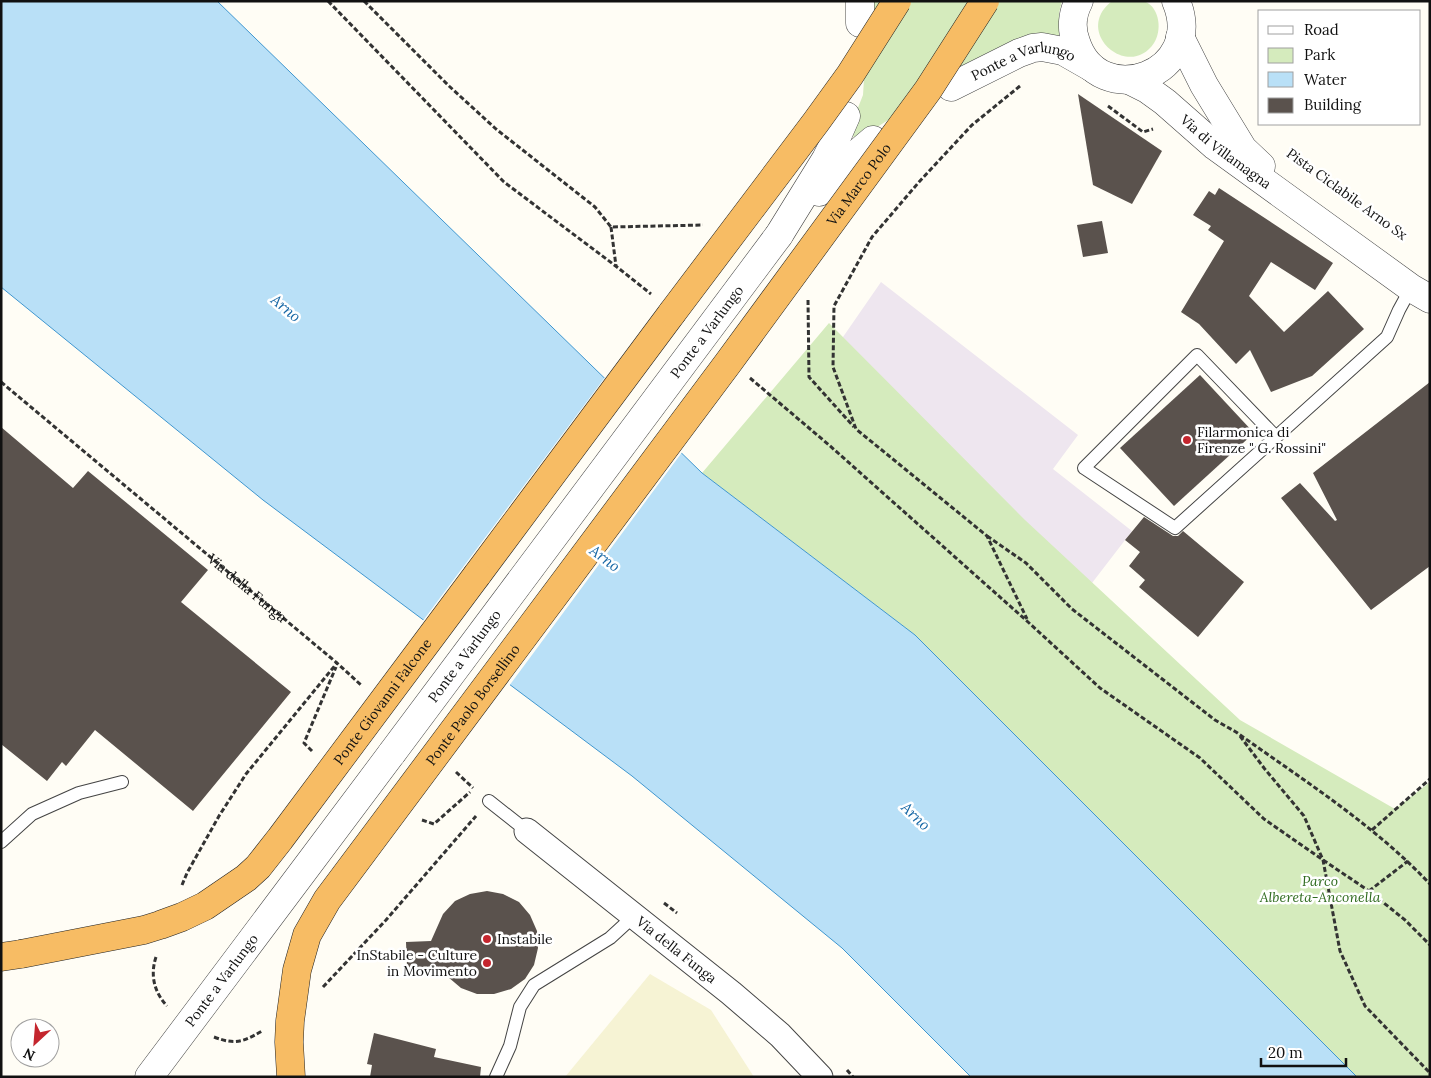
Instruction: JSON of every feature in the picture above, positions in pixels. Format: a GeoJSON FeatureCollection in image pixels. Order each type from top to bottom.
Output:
{"type":"FeatureCollection","features":[{"type":"Feature","properties":{"kind":"highway","name":"Ponte Giovanni Falcone"},"geometry":{"type":"LineString","coordinates":[[11,955],[136,932],[172,922],[217,899],[258,867],[822,114],[850,75],[897,1]]}},
{"type":"Feature","properties":{"kind":"highway","name":"Via Marco Polo"},"geometry":{"type":"LineString","coordinates":[[735,368],[928,90],[985,1]]}},
{"type":"Feature","properties":{"kind":"highway","name":"Ponte Paolo Borsellino"},"geometry":{"type":"LineString","coordinates":[[292,1077],[289,1042],[297,970],[307,936],[327,900],[735,368]]}},
{"type":"Feature","properties":{"kind":"street"},"geometry":{"type":"LineString","coordinates":[[1077,3],[1073,23],[1075,41],[1083,57],[1095,70]]}},
{"type":"Feature","properties":{"kind":"street","name":"Via di Villamagna"},"geometry":{"type":"LineString","coordinates":[[1095,70],[1111,78],[1129,80],[1147,76],[1162,67],[1174,54],[1180,14]]}},
{"type":"Feature","properties":{"kind":"street","name":"Via di Villamagna"},"geometry":{"type":"LineString","coordinates":[[1180,14],[1204,85],[1243,149],[1323,223]]}},
{"type":"Feature","properties":{"kind":"street","name":"Ponte a Varlungo"},"geometry":{"type":"LineString","coordinates":[[951,87],[1033,48],[1042,47],[1063,51],[1095,70]]}},
{"type":"Feature","properties":{"kind":"street","name":"Via di Villamagna"},"geometry":{"type":"LineString","coordinates":[[1129,80],[1147,89],[1165,102],[1215,146],[1420,294]]}},
{"type":"Feature","properties":{"kind":"street","name":"Ponte a Varlungo"},"geometry":{"type":"LineString","coordinates":[[149,1077],[779,235],[826,159],[846,116]]}},
{"type":"Feature","properties":{"kind":"street","name":"Ponte a Varlungo"},"geometry":{"type":"LineString","coordinates":[[779,235],[847,162],[873,140]]}},
{"type":"Feature","properties":{"kind":"street","name":"Via della Funga"},"geometry":{"type":"LineString","coordinates":[[527,831],[731,993],[780,1035],[820,1077]]}},
{"type":"Feature","properties":{"kind":"lane"},"geometry":{"type":"LineString","coordinates":[[1276,437],[1197,355],[1084,468],[1175,528],[1387,338],[1399,310],[1420,294]]}},
{"type":"Feature","properties":{"kind":"lane"},"geometry":{"type":"LineString","coordinates":[[1,842],[32,814],[79,793],[122,782]]}},
{"type":"Feature","properties":{"kind":"lane"},"geometry":{"type":"LineString","coordinates":[[489,801],[527,831]]}},
{"type":"Feature","properties":{"kind":"lane"},"geometry":{"type":"LineString","coordinates":[[496,1077],[510,1046],[520,1007],[534,985],[610,938],[634,916]]}},
{"type":"Feature","properties":{"kind":"path"},"geometry":{"type":"LineString","coordinates":[[328,1],[504,182],[616,266],[651,295]]}},
{"type":"Feature","properties":{"kind":"path"},"geometry":{"type":"LineString","coordinates":[[364,1],[449,86],[496,129],[595,207],[611,227],[616,266]]}},
{"type":"Feature","properties":{"kind":"path"},"geometry":{"type":"LineString","coordinates":[[856,429],[833,366],[834,306],[872,237],[919,182],[972,125],[1023,84]]}},
{"type":"Feature","properties":{"kind":"path"},"geometry":{"type":"LineString","coordinates":[[611,227],[706,225]]}},
{"type":"Feature","properties":{"kind":"path"},"geometry":{"type":"LineString","coordinates":[[806,295],[809,303],[809,377],[856,429],[987,536],[1026,563],[1072,609],[1118,646],[1215,720],[1236,732],[1372,830],[1408,861],[1430,884]]}},
{"type":"Feature","properties":{"kind":"path"},"geometry":{"type":"LineString","coordinates":[[735,368],[829,445],[1100,688],[1200,758],[1264,819],[1369,891],[1405,920],[1430,945]]}},
{"type":"Feature","properties":{"kind":"path","name":"Via della Funga"},"geometry":{"type":"LineString","coordinates":[[1,382],[366,690]]}},
{"type":"Feature","properties":{"kind":"path"},"geometry":{"type":"LineString","coordinates":[[987,536],[1028,622]]}},
{"type":"Feature","properties":{"kind":"path"},"geometry":{"type":"LineString","coordinates":[[304,743],[337,664]]}},
{"type":"Feature","properties":{"kind":"path"},"geometry":{"type":"LineString","coordinates":[[180,891],[187,873],[219,816],[246,774],[337,664]]}},
{"type":"Feature","properties":{"kind":"path"},"geometry":{"type":"LineString","coordinates":[[1236,732],[1304,816],[1322,860],[1340,951],[1365,1006],[1430,1073]]}},
{"type":"Feature","properties":{"kind":"path"},"geometry":{"type":"LineString","coordinates":[[434,824],[474,789],[453,769]]}},
{"type":"Feature","properties":{"kind":"path"},"geometry":{"type":"LineString","coordinates":[[1372,830],[1430,779]]}},
{"type":"Feature","properties":{"kind":"path"},"geometry":{"type":"LineString","coordinates":[[318,992],[386,920],[489,801]]}},
{"type":"Feature","properties":{"kind":"path"},"geometry":{"type":"LineString","coordinates":[[1369,891],[1408,861]]}},
{"type":"Feature","properties":{"kind":"path"},"geometry":{"type":"LineString","coordinates":[[156,954],[153,966],[153,980],[160,998],[172,1013]]}},
{"type":"Feature","properties":{"kind":"path"},"geometry":{"type":"LineString","coordinates":[[207,1035],[234,1043],[250,1038],[269,1027]]}},
{"type":"Feature","properties":{"kind":"shaded area"},"geometry":{"type":"Polygon","coordinates":[[[881,282],[1078,435],[1053,469],[1132,531],[1072,609],[834,350],[881,282]]]}},
{"type":"Feature","properties":{"kind":"shaded area"},"geometry":{"type":"Polygon","coordinates":[[[650,974],[711,1010],[754,1077],[565,1077],[650,974]]]}},
{"type":"Feature","properties":{"kind":"green space"},"geometry":{"type":"Polygon","coordinates":[[[869,1],[1062,1],[1059,13],[1059,37],[1042,33],[1012,42],[866,134],[855,138],[850,133],[863,95],[869,1]]]}},
{"type":"Feature","properties":{"kind":"green space"},"geometry":{"type":"Polygon","coordinates":[[[1112,1],[1143,1],[1151,5],[1157,15],[1159,27],[1157,38],[1143,53],[1131,57],[1119,55],[1109,48],[1101,38],[1098,26],[1101,13],[1112,1]]]}},
{"type":"Feature","properties":{"kind":"green space","name":"Parco Albereta-Anconella"},"geometry":{"type":"Polygon","coordinates":[[[829,323],[1025,520],[1240,720],[1395,809],[1430,782],[1430,1077],[1357,1077],[915,635],[702,473],[829,323]]]}},
{"type":"Feature","properties":{"kind":"water","name":"Arno"},"geometry":{"type":"Polygon","coordinates":[[[1,1],[217,1],[702,473],[915,635],[1357,1077],[971,1077],[842,948],[632,776],[263,500],[1,287],[1,1]]]}},
{"type":"Feature","properties":{"kind":"pier"},"geometry":{"type":"Polygon","coordinates":[[[606,376],[683,451],[509,686],[422,622],[606,376]]]}},
{"type":"Feature","properties":{"kind":"building"},"geometry":{"type":"Polygon","coordinates":[[[1078,94],[1162,151],[1132,204],[1093,185],[1078,94]]]}},
{"type":"Feature","properties":{"kind":"building"},"geometry":{"type":"Polygon","coordinates":[[[1219,188],[1333,263],[1315,290],[1271,262],[1249,296],[1284,332],[1328,291],[1364,329],[1312,376],[1271,392],[1250,350],[1236,364],[1199,324],[1181,312],[1224,241],[1208,230],[1211,226],[1193,215],[1209,191],[1215,195],[1219,188]]]}},
{"type":"Feature","properties":{"kind":"building"},"geometry":{"type":"Polygon","coordinates":[[[1102,221],[1108,253],[1083,257],[1077,225],[1102,221]]]}},
{"type":"Feature","properties":{"kind":"building","name":"Filarmonica di Firenze \" G. Rossini\""},"geometry":{"type":"Polygon","coordinates":[[[1200,375],[1254,433],[1174,506],[1120,448],[1200,375]]]}},
{"type":"Feature","properties":{"kind":"building"},"geometry":{"type":"Polygon","coordinates":[[[1430,382],[1430,566],[1371,610],[1281,498],[1300,483],[1335,521],[1337,520],[1313,473],[1430,382]]]}},
{"type":"Feature","properties":{"kind":"building"},"geometry":{"type":"Polygon","coordinates":[[[1,427],[73,488],[88,471],[208,570],[181,602],[291,692],[193,811],[95,730],[66,766],[62,762],[47,781],[1,744],[1,427]]]}},
{"type":"Feature","properties":{"kind":"building"},"geometry":{"type":"Polygon","coordinates":[[[1144,517],[1173,536],[1178,536],[1183,531],[1244,582],[1198,637],[1139,587],[1145,580],[1129,566],[1140,552],[1125,540],[1144,517]]]}},
{"type":"Feature","properties":{"kind":"building","name":"Instabile"},"geometry":{"type":"Polygon","coordinates":[[[487,891],[503,894],[519,902],[530,915],[537,931],[538,948],[534,965],[525,979],[511,989],[494,994],[477,994],[461,988],[448,977],[441,967],[407,968],[406,942],[431,941],[443,914],[455,901],[470,894],[487,891]]]}},
{"type":"Feature","properties":{"kind":"building"},"geometry":{"type":"Polygon","coordinates":[[[374,1033],[436,1049],[434,1057],[481,1067],[480,1077],[370,1077],[372,1065],[367,1064],[374,1033]]]}},
{"type":"Feature","properties":{"kind":"place","name":"Filarmonica di Firenze \" G. Rossini\""},"geometry":{"type":"Point","coordinates":[1187,440]}},
{"type":"Feature","properties":{"kind":"place","name":"Instabile"},"geometry":{"type":"Point","coordinates":[487,939]}},
{"type":"Feature","properties":{"kind":"place","name":"InStabile - Culture in Movimento"},"geometry":{"type":"Point","coordinates":[487,963]}}]}
